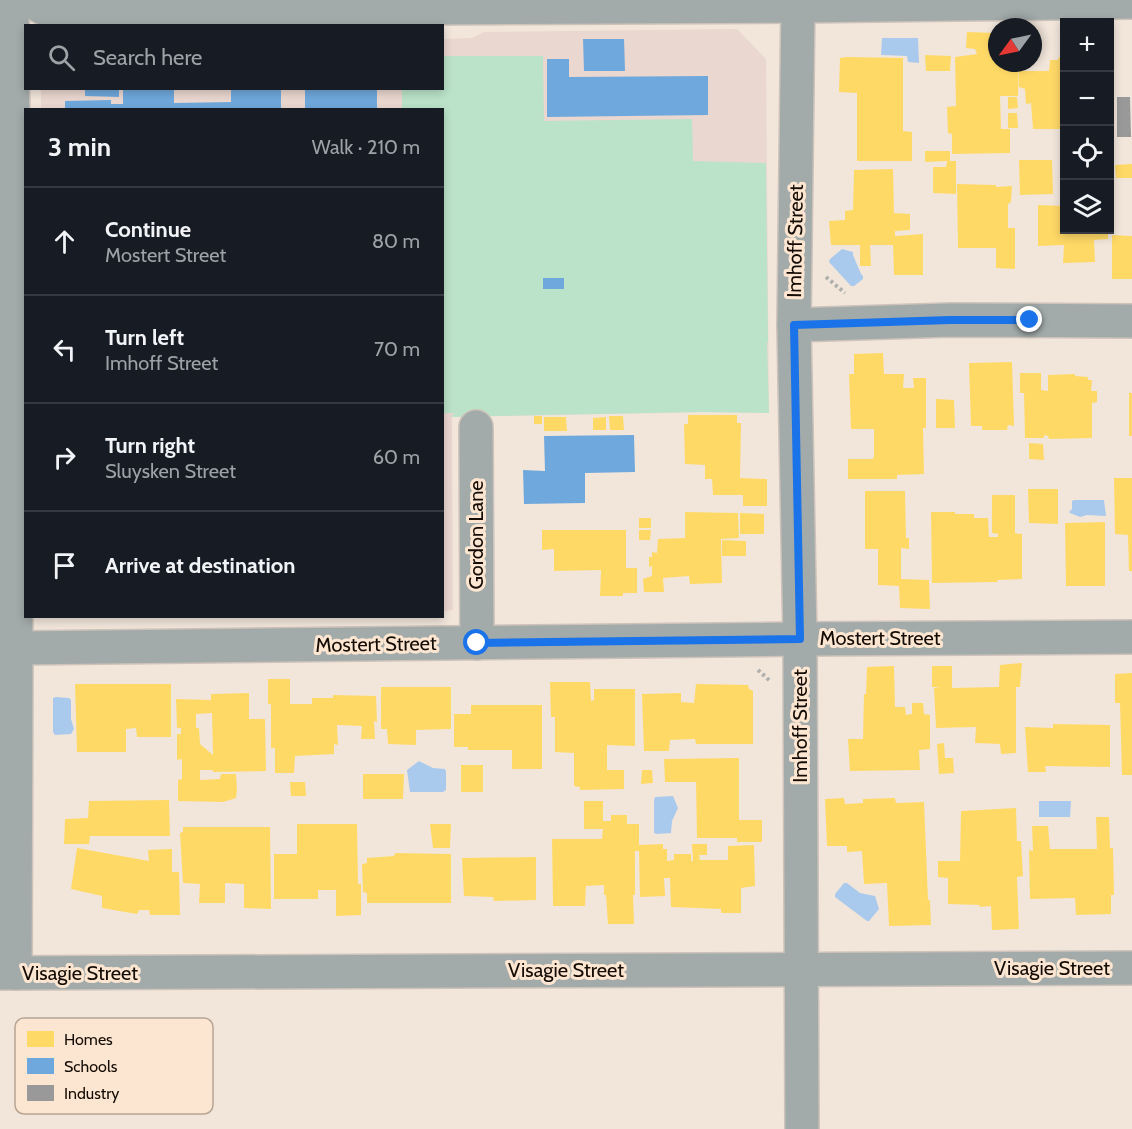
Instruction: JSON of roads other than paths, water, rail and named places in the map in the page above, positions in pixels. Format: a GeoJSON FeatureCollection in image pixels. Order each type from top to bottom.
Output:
{"type":"FeatureCollection","features":[{"type":"Feature","properties":{"kind":"street"},"geometry":{"type":"LineString","coordinates":[[8,973],[16,648],[12,0]]}},
{"type":"Feature","properties":{"kind":"street"},"geometry":{"type":"LineString","coordinates":[[25,24],[39,5],[1132,2]]}},
{"type":"Feature","properties":{"kind":"street","name":"Imhoff Street"},"geometry":{"type":"LineString","coordinates":[[798,3],[794,325],[800,639],[802,1129]]}},
{"type":"Feature","properties":{"kind":"street"},"geometry":{"type":"LineString","coordinates":[[12,36],[24,25]]}},
{"type":"Feature","properties":{"kind":"street"},"geometry":{"type":"LineString","coordinates":[[794,325],[950,320],[1132,321]]}},
{"type":"Feature","properties":{"kind":"street","name":"Gordon Lane"},"geometry":{"type":"LineString","coordinates":[[476,427],[477,643]]}},
{"type":"Feature","properties":{"kind":"street","name":"Mostert Street"},"geometry":{"type":"LineString","coordinates":[[16,648],[1132,637]]}},
{"type":"Feature","properties":{"kind":"street","name":"Visagie Street"},"geometry":{"type":"LineString","coordinates":[[8,973],[1132,968]]}},
{"type":"Feature","properties":{"kind":"water"},"geometry":{"type":"Polygon","coordinates":[[[882,38],[918,38],[919,63],[908,62],[907,56],[881,55],[882,38]]]}},
{"type":"Feature","properties":{"kind":"water"},"geometry":{"type":"Polygon","coordinates":[[[842,249],[853,252],[863,276],[863,279],[854,286],[851,286],[829,262],[842,249]]]}},
{"type":"Feature","properties":{"kind":"water"},"geometry":{"type":"Polygon","coordinates":[[[1074,500],[1104,500],[1106,516],[1080,517],[1070,513],[1074,500]]]}},
{"type":"Feature","properties":{"kind":"water"},"geometry":{"type":"Polygon","coordinates":[[[53,698],[71,700],[71,719],[74,729],[71,734],[55,735],[53,732],[53,698]]]}},
{"type":"Feature","properties":{"kind":"water"},"geometry":{"type":"Polygon","coordinates":[[[419,761],[433,768],[445,769],[446,790],[443,792],[410,792],[407,770],[419,761]]]}},
{"type":"Feature","properties":{"kind":"water"},"geometry":{"type":"Polygon","coordinates":[[[673,796],[678,808],[672,821],[671,833],[654,833],[655,797],[673,796]]]}},
{"type":"Feature","properties":{"kind":"water"},"geometry":{"type":"Polygon","coordinates":[[[1039,801],[1071,801],[1070,817],[1039,817],[1039,801]]]}},
{"type":"Feature","properties":{"kind":"water"},"geometry":{"type":"Polygon","coordinates":[[[844,883],[860,893],[875,896],[879,909],[869,921],[835,897],[844,883]]]}}]}
